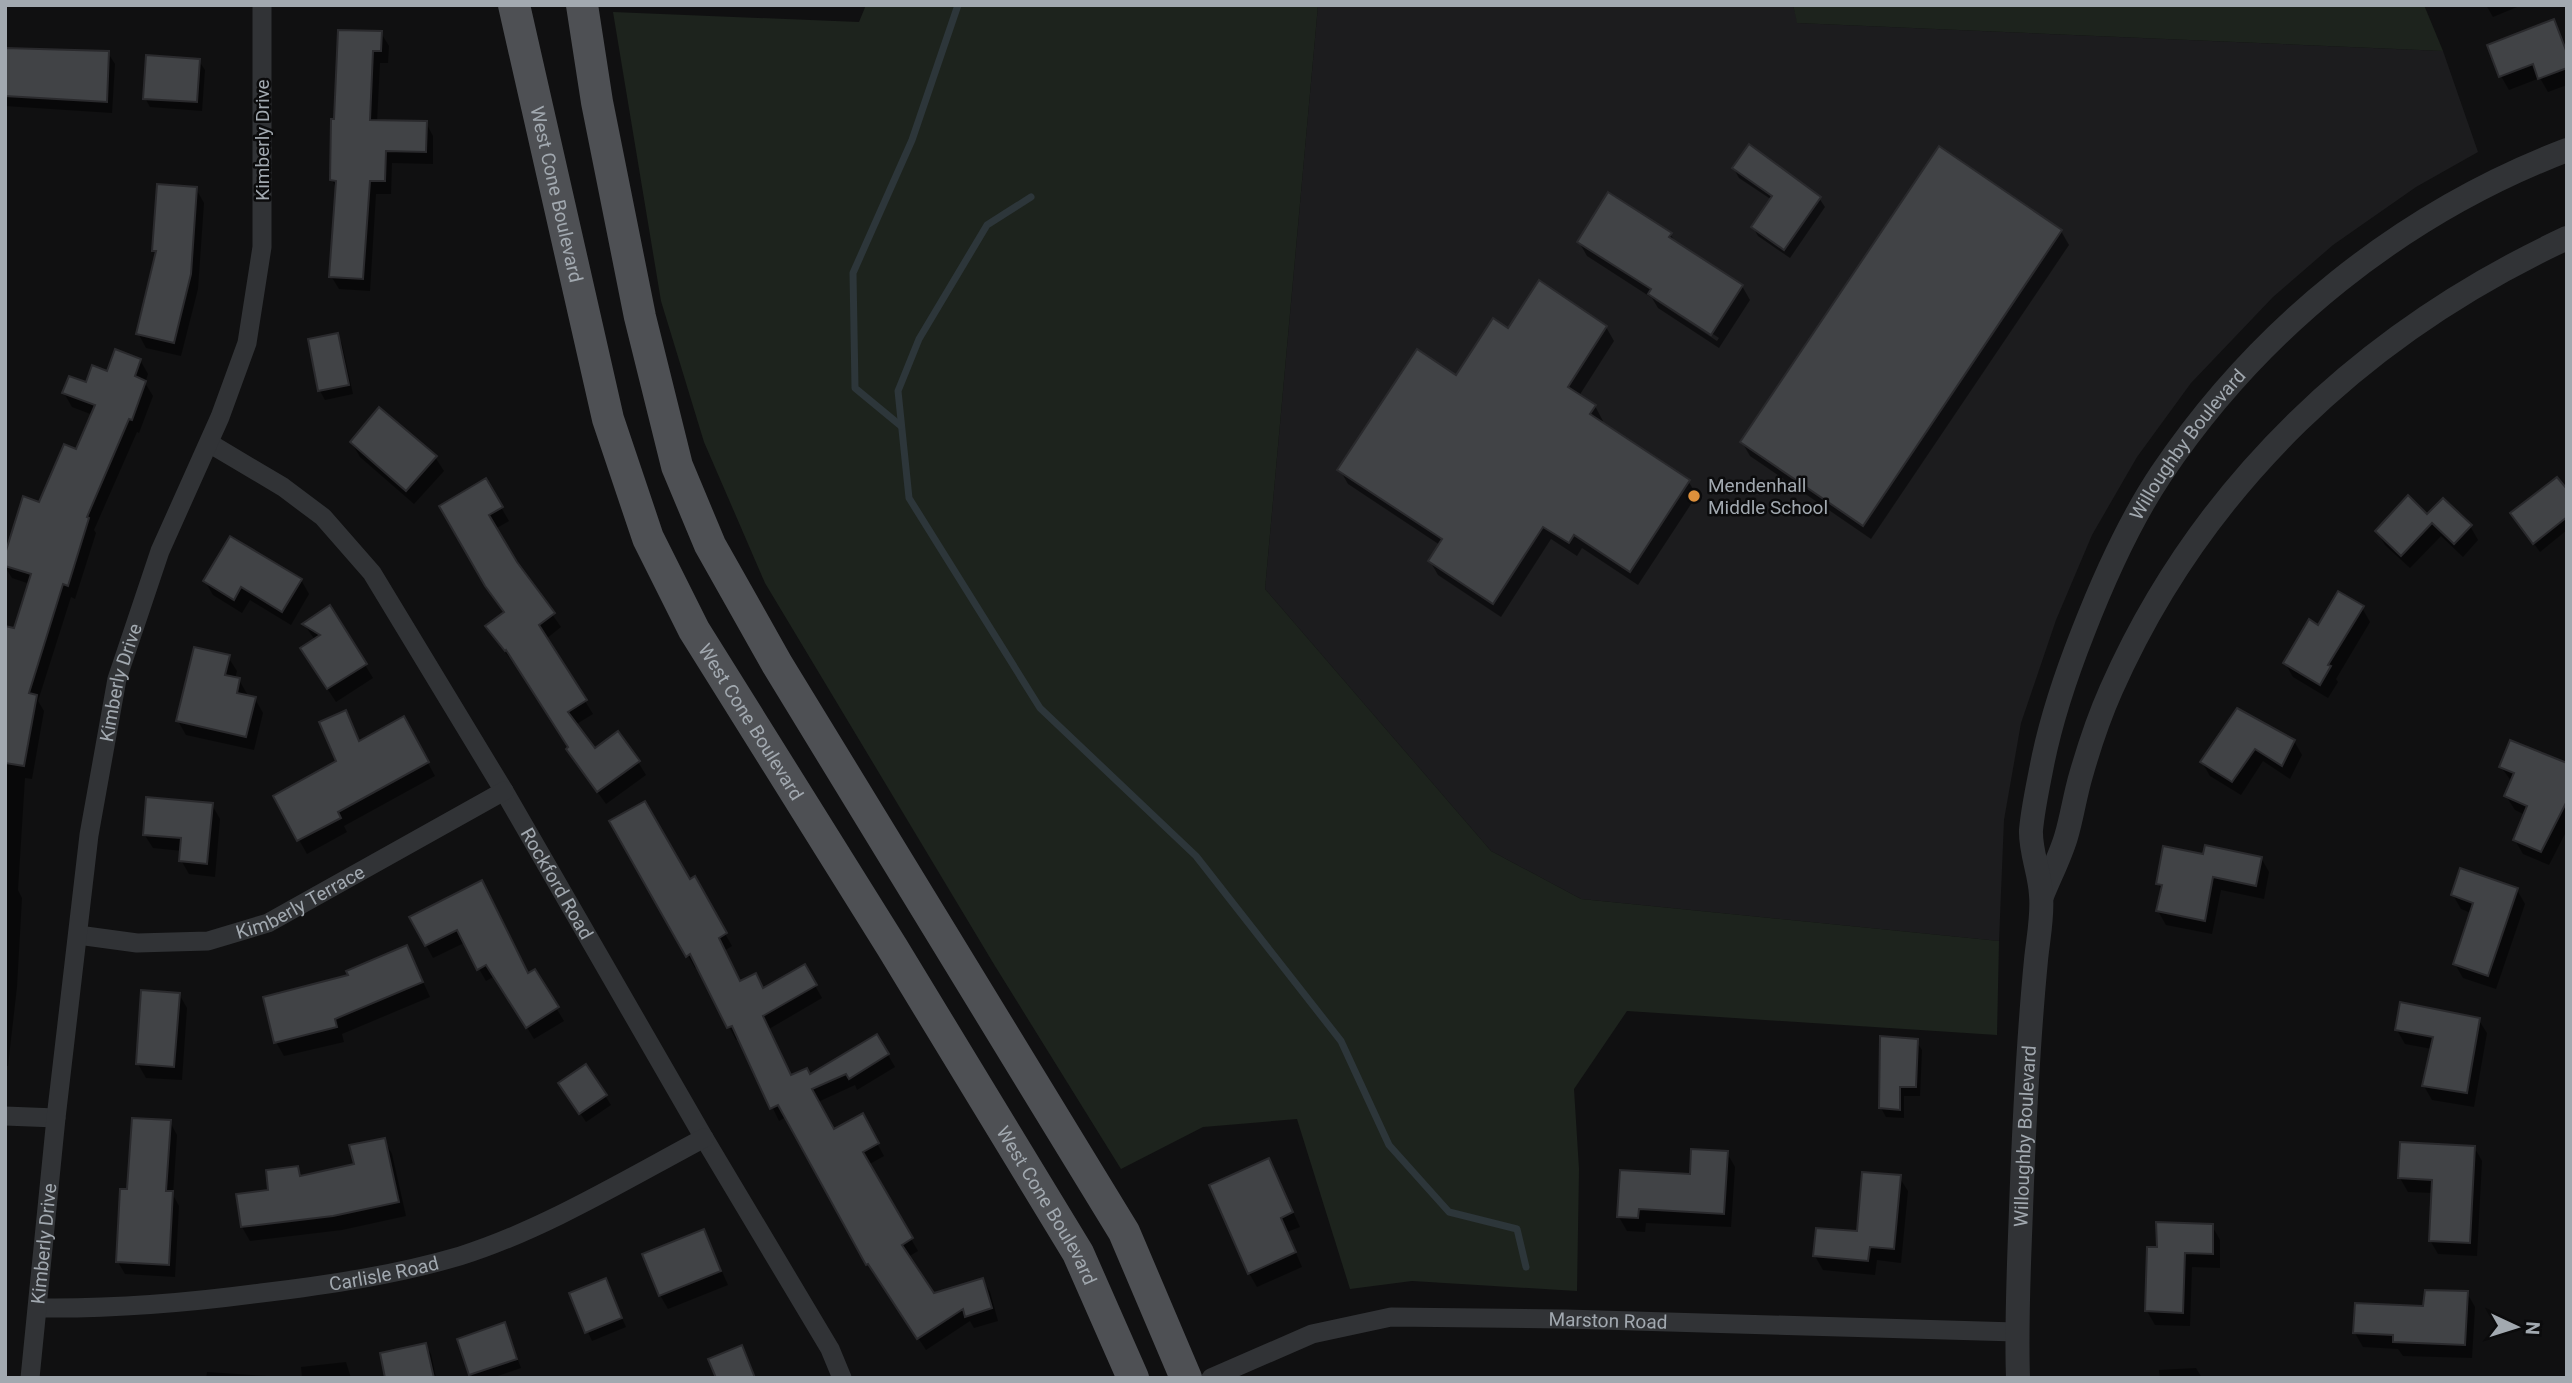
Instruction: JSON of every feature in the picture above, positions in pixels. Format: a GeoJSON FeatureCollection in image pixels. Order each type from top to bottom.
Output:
{"type":"FeatureCollection","features":[{"type":"Feature","properties":{"kind":"main road","name":"West Cone Boulevard"},"geometry":{"type":"LineString","coordinates":[[514,5],[608,419],[649,538],[694,630],[892,947],[1078,1253],[1133,1378]]}},
{"type":"Feature","properties":{"kind":"main road"},"geometry":{"type":"LineString","coordinates":[[582,5],[597,102],[640,317],[677,466],[710,545],[777,664],[1124,1232],[1186,1378]]}},
{"type":"Feature","properties":{"kind":"street","name":"Kimberly Drive"},"geometry":{"type":"LineString","coordinates":[[30,1378],[56,1118],[89,835],[117,679],[160,551],[209,443],[247,343],[262,247],[262,5]]}},
{"type":"Feature","properties":{"kind":"street","name":"Willoughby Boulevard"},"geometry":{"type":"LineString","coordinates":[[2018,1378],[2016,1332],[2024,1124],[2042,896],[2031,833],[2042,763],[2056,709],[2096,597],[2160,476],[2212,405],[2281,330],[2345,275],[2401,233],[2462,197],[2521,167],[2567,150]]}},
{"type":"Feature","properties":{"kind":"street","name":"Willoughby Boulevard"},"geometry":{"type":"LineString","coordinates":[[2042,896],[2066,839],[2081,776],[2111,691],[2172,578],[2202,531],[2231,494],[2283,434],[2320,398],[2415,323],[2515,262],[2567,238]]}},
{"type":"Feature","properties":{"kind":"street","name":"Rockford Road"},"geometry":{"type":"LineString","coordinates":[[209,443],[283,486],[323,517],[372,573],[504,791],[704,1138],[830,1349],[842,1378]]}},
{"type":"Feature","properties":{"kind":"street","name":"Kimberly Terrace"},"geometry":{"type":"LineString","coordinates":[[78,935],[137,943],[208,941],[268,923],[504,791]]}},
{"type":"Feature","properties":{"kind":"street"},"geometry":{"type":"LineString","coordinates":[[5,1116],[56,1118]]}},
{"type":"Feature","properties":{"kind":"street","name":"Carlisle Road"},"geometry":{"type":"LineString","coordinates":[[38,1308],[182,1303],[353,1282],[461,1255],[541,1223],[704,1138]]}},
{"type":"Feature","properties":{"kind":"street","name":"Marston Road"},"geometry":{"type":"LineString","coordinates":[[1211,1378],[1312,1334],[1391,1317],[1566,1319],[2016,1332]]}},
{"type":"Feature","properties":{"kind":"shaded area"},"geometry":{"type":"Polygon","coordinates":[[[866,5],[1318,5],[1265,589],[1491,851],[1581,899],[1999,941],[1997,1035],[1627,1011],[1574,1089],[1579,1169],[1577,1291],[1412,1281],[1350,1289],[1297,1119],[1203,1127],[1121,1169],[995,966],[765,583],[704,442],[661,301],[613,12],[859,22],[866,5]]]}},
{"type":"Feature","properties":{"kind":"shaded area","name":"Mendenhall Middle School"},"geometry":{"type":"Polygon","coordinates":[[[1318,5],[1793,5],[1798,23],[2443,51],[2478,152],[2416,187],[2333,245],[2273,297],[2191,383],[2137,457],[2092,535],[2056,620],[2021,723],[2004,820],[1999,941],[1581,899],[1491,851],[1265,589],[1318,5]]]}},
{"type":"Feature","properties":{"kind":"shaded area"},"geometry":{"type":"Polygon","coordinates":[[[1793,5],[2424,5],[2443,51],[1797,23],[1793,5]]]}},
{"type":"Feature","properties":{"kind":"building"},"geometry":{"type":"Polygon","coordinates":[[[2554,19],[2567,53],[2567,68],[2538,79],[2533,64],[2499,77],[2487,45],[2554,19]]]}},
{"type":"Feature","properties":{"kind":"building"},"geometry":{"type":"Polygon","coordinates":[[[338,30],[382,31],[381,51],[373,51],[370,120],[427,121],[426,152],[386,151],[385,181],[370,181],[363,279],[329,277],[336,181],[330,180],[331,119],[334,119],[338,30]]]}},
{"type":"Feature","properties":{"kind":"building"},"geometry":{"type":"Polygon","coordinates":[[[5,48],[109,51],[107,102],[5,96],[5,48]]]}},
{"type":"Feature","properties":{"kind":"building"},"geometry":{"type":"Polygon","coordinates":[[[146,55],[200,59],[197,102],[143,99],[146,55]]]}},
{"type":"Feature","properties":{"kind":"building"},"geometry":{"type":"Polygon","coordinates":[[[1749,144],[1821,197],[1784,250],[1751,227],[1772,196],[1732,168],[1749,144]]]}},
{"type":"Feature","properties":{"kind":"building"},"geometry":{"type":"Polygon","coordinates":[[[1939,146],[2062,230],[1863,526],[1740,442],[1939,146]]]}},
{"type":"Feature","properties":{"kind":"building"},"geometry":{"type":"Polygon","coordinates":[[[157,184],[197,187],[191,274],[174,343],[136,334],[156,251],[152,251],[157,184]]]}},
{"type":"Feature","properties":{"kind":"building"},"geometry":{"type":"Polygon","coordinates":[[[1608,192],[1672,233],[1669,237],[1743,285],[1711,335],[1648,294],[1651,289],[1577,242],[1608,192]]]}},
{"type":"Feature","properties":{"kind":"building"},"geometry":{"type":"Polygon","coordinates":[[[1539,280],[1607,326],[1568,387],[1596,405],[1590,414],[1690,480],[1630,572],[1574,535],[1569,543],[1543,527],[1493,604],[1428,561],[1442,539],[1337,470],[1417,349],[1456,375],[1493,318],[1508,328],[1539,280]]]}},
{"type":"Feature","properties":{"kind":"building"},"geometry":{"type":"Polygon","coordinates":[[[338,333],[349,385],[318,391],[308,339],[338,333]]]}},
{"type":"Feature","properties":{"kind":"building"},"geometry":{"type":"Polygon","coordinates":[[[115,349],[141,359],[135,376],[146,381],[132,420],[129,419],[87,517],[89,518],[68,586],[63,584],[29,693],[37,695],[24,766],[5,763],[5,626],[14,628],[31,574],[5,566],[5,554],[23,496],[39,502],[64,444],[76,449],[95,405],[62,393],[69,376],[86,382],[92,365],[107,371],[115,349]]]}},
{"type":"Feature","properties":{"kind":"building"},"geometry":{"type":"Polygon","coordinates":[[[379,407],[437,456],[406,491],[350,442],[379,407]]]}},
{"type":"Feature","properties":{"kind":"building"},"geometry":{"type":"Polygon","coordinates":[[[2557,477],[2567,489],[2567,517],[2533,544],[2510,513],[2557,477]]]}},
{"type":"Feature","properties":{"kind":"building"},"geometry":{"type":"Polygon","coordinates":[[[486,478],[503,507],[489,515],[517,562],[555,613],[539,625],[587,700],[568,712],[595,748],[618,731],[640,761],[597,792],[566,749],[568,747],[506,650],[485,626],[504,612],[485,586],[439,506],[486,478]]]}},
{"type":"Feature","properties":{"kind":"building"},"geometry":{"type":"Polygon","coordinates":[[[2408,495],[2427,514],[2443,498],[2472,525],[2454,544],[2432,523],[2401,556],[2375,531],[2408,495]]]}},
{"type":"Feature","properties":{"kind":"building"},"geometry":{"type":"Polygon","coordinates":[[[230,536],[302,579],[282,612],[241,587],[234,600],[203,581],[230,536]]]}},
{"type":"Feature","properties":{"kind":"building"},"geometry":{"type":"Polygon","coordinates":[[[2338,591],[2364,606],[2328,665],[2331,666],[2320,685],[2283,663],[2309,619],[2318,625],[2338,591]]]}},
{"type":"Feature","properties":{"kind":"building"},"geometry":{"type":"Polygon","coordinates":[[[330,605],[367,664],[327,689],[300,648],[320,635],[302,624],[330,605]]]}},
{"type":"Feature","properties":{"kind":"building"},"geometry":{"type":"Polygon","coordinates":[[[194,647],[230,655],[225,675],[240,678],[237,693],[256,697],[246,737],[176,721],[194,647]]]}},
{"type":"Feature","properties":{"kind":"building"},"geometry":{"type":"Polygon","coordinates":[[[2237,708],[2295,740],[2282,766],[2255,749],[2232,782],[2200,762],[2237,708]]]}},
{"type":"Feature","properties":{"kind":"building"},"geometry":{"type":"Polygon","coordinates":[[[346,710],[359,741],[404,716],[429,762],[338,812],[341,818],[297,841],[273,796],[336,761],[319,722],[346,710]]]}},
{"type":"Feature","properties":{"kind":"building"},"geometry":{"type":"Polygon","coordinates":[[[2510,740],[2567,763],[2567,801],[2541,852],[2513,840],[2527,806],[2504,796],[2514,773],[2499,767],[2510,740]]]}},
{"type":"Feature","properties":{"kind":"building"},"geometry":{"type":"Polygon","coordinates":[[[146,797],[213,803],[207,864],[179,861],[181,838],[143,835],[146,797]]]}},
{"type":"Feature","properties":{"kind":"building"},"geometry":{"type":"Polygon","coordinates":[[[645,801],[690,879],[695,876],[727,933],[719,938],[740,981],[756,973],[763,988],[805,964],[817,985],[763,1016],[791,1075],[807,1068],[810,1074],[877,1034],[889,1054],[849,1079],[846,1074],[812,1089],[834,1129],[863,1113],[879,1143],[863,1152],[913,1238],[902,1245],[934,1293],[983,1278],[992,1308],[965,1317],[963,1309],[917,1339],[868,1264],[866,1265],[778,1105],[770,1109],[732,1026],[727,1028],[690,954],[686,957],[609,821],[645,801]]]}},
{"type":"Feature","properties":{"kind":"building"},"geometry":{"type":"Polygon","coordinates":[[[2205,845],[2262,857],[2256,886],[2213,877],[2205,921],[2156,911],[2162,885],[2156,884],[2163,846],[2203,854],[2205,845]]]}},
{"type":"Feature","properties":{"kind":"building"},"geometry":{"type":"Polygon","coordinates":[[[2460,868],[2518,888],[2488,976],[2453,964],[2473,903],[2451,895],[2460,868]]]}},
{"type":"Feature","properties":{"kind":"building"},"geometry":{"type":"Polygon","coordinates":[[[482,880],[528,973],[535,969],[559,1007],[526,1028],[486,965],[477,970],[457,930],[425,946],[409,917],[482,880]]]}},
{"type":"Feature","properties":{"kind":"building"},"geometry":{"type":"Polygon","coordinates":[[[407,945],[423,982],[335,1019],[337,1027],[274,1043],[263,997],[348,975],[346,971],[407,945]]]}},
{"type":"Feature","properties":{"kind":"building"},"geometry":{"type":"Polygon","coordinates":[[[141,990],[180,993],[174,1067],[136,1064],[141,990]]]}},
{"type":"Feature","properties":{"kind":"building"},"geometry":{"type":"Polygon","coordinates":[[[2400,1002],[2480,1018],[2467,1093],[2422,1086],[2433,1037],[2395,1030],[2400,1002]]]}},
{"type":"Feature","properties":{"kind":"building"},"geometry":{"type":"Polygon","coordinates":[[[1880,1036],[1918,1039],[1916,1087],[1900,1087],[1900,1110],[1879,1108],[1880,1036]]]}},
{"type":"Feature","properties":{"kind":"building"},"geometry":{"type":"Polygon","coordinates":[[[586,1064],[607,1095],[579,1114],[558,1083],[586,1064]]]}},
{"type":"Feature","properties":{"kind":"building"},"geometry":{"type":"Polygon","coordinates":[[[132,1118],[171,1120],[166,1191],[173,1191],[169,1265],[116,1262],[120,1189],[127,1189],[132,1118]]]}},
{"type":"Feature","properties":{"kind":"building"},"geometry":{"type":"Polygon","coordinates":[[[385,1138],[399,1202],[333,1216],[241,1227],[236,1194],[268,1190],[266,1170],[298,1166],[300,1176],[354,1164],[349,1145],[385,1138]]]}},
{"type":"Feature","properties":{"kind":"building"},"geometry":{"type":"Polygon","coordinates":[[[2400,1142],[2475,1146],[2470,1243],[2429,1241],[2432,1180],[2398,1178],[2400,1142]]]}},
{"type":"Feature","properties":{"kind":"building"},"geometry":{"type":"Polygon","coordinates":[[[1691,1149],[1728,1151],[1724,1214],[1639,1209],[1638,1218],[1617,1217],[1620,1170],[1690,1174],[1691,1149]]]}},
{"type":"Feature","properties":{"kind":"building"},"geometry":{"type":"Polygon","coordinates":[[[1269,1158],[1293,1212],[1281,1218],[1296,1252],[1248,1274],[1209,1185],[1269,1158]]]}},
{"type":"Feature","properties":{"kind":"building"},"geometry":{"type":"Polygon","coordinates":[[[1862,1172],[1901,1175],[1894,1249],[1870,1247],[1868,1261],[1813,1256],[1816,1228],[1857,1231],[1862,1172]]]}},
{"type":"Feature","properties":{"kind":"building"},"geometry":{"type":"Polygon","coordinates":[[[2156,1222],[2213,1224],[2213,1254],[2185,1253],[2183,1313],[2145,1311],[2147,1247],[2157,1247],[2156,1222]]]}},
{"type":"Feature","properties":{"kind":"building"},"geometry":{"type":"Polygon","coordinates":[[[704,1229],[721,1271],[659,1296],[642,1254],[704,1229]]]}},
{"type":"Feature","properties":{"kind":"building"},"geometry":{"type":"Polygon","coordinates":[[[606,1278],[622,1318],[585,1333],[569,1293],[606,1278]]]}},
{"type":"Feature","properties":{"kind":"building"},"geometry":{"type":"Polygon","coordinates":[[[2425,1290],[2468,1291],[2465,1345],[2393,1342],[2393,1335],[2353,1333],[2355,1303],[2423,1306],[2425,1290]]]}},
{"type":"Feature","properties":{"kind":"building"},"geometry":{"type":"Polygon","coordinates":[[[505,1322],[517,1359],[469,1375],[457,1339],[505,1322]]]}},
{"type":"Feature","properties":{"kind":"building"},"geometry":{"type":"Polygon","coordinates":[[[426,1343],[434,1378],[385,1378],[380,1353],[426,1343]]]}},
{"type":"Feature","properties":{"kind":"building"},"geometry":{"type":"Polygon","coordinates":[[[742,1345],[755,1378],[716,1378],[708,1359],[742,1345]]]}},
{"type":"Feature","properties":{"kind":"waterway"},"geometry":{"type":"LineString","coordinates":[[901,426],[855,388],[853,273],[912,140],[958,5]]}},
{"type":"Feature","properties":{"kind":"waterway"},"geometry":{"type":"LineString","coordinates":[[1031,197],[987,225],[919,339],[898,391],[909,498],[1040,708],[1196,856],[1341,1041],[1389,1145],[1449,1212],[1517,1229],[1526,1267]]}},
{"type":"Feature","properties":{"kind":"place","name":"Mendenhall Middle School"},"geometry":{"type":"Point","coordinates":[1694,496]}}]}
